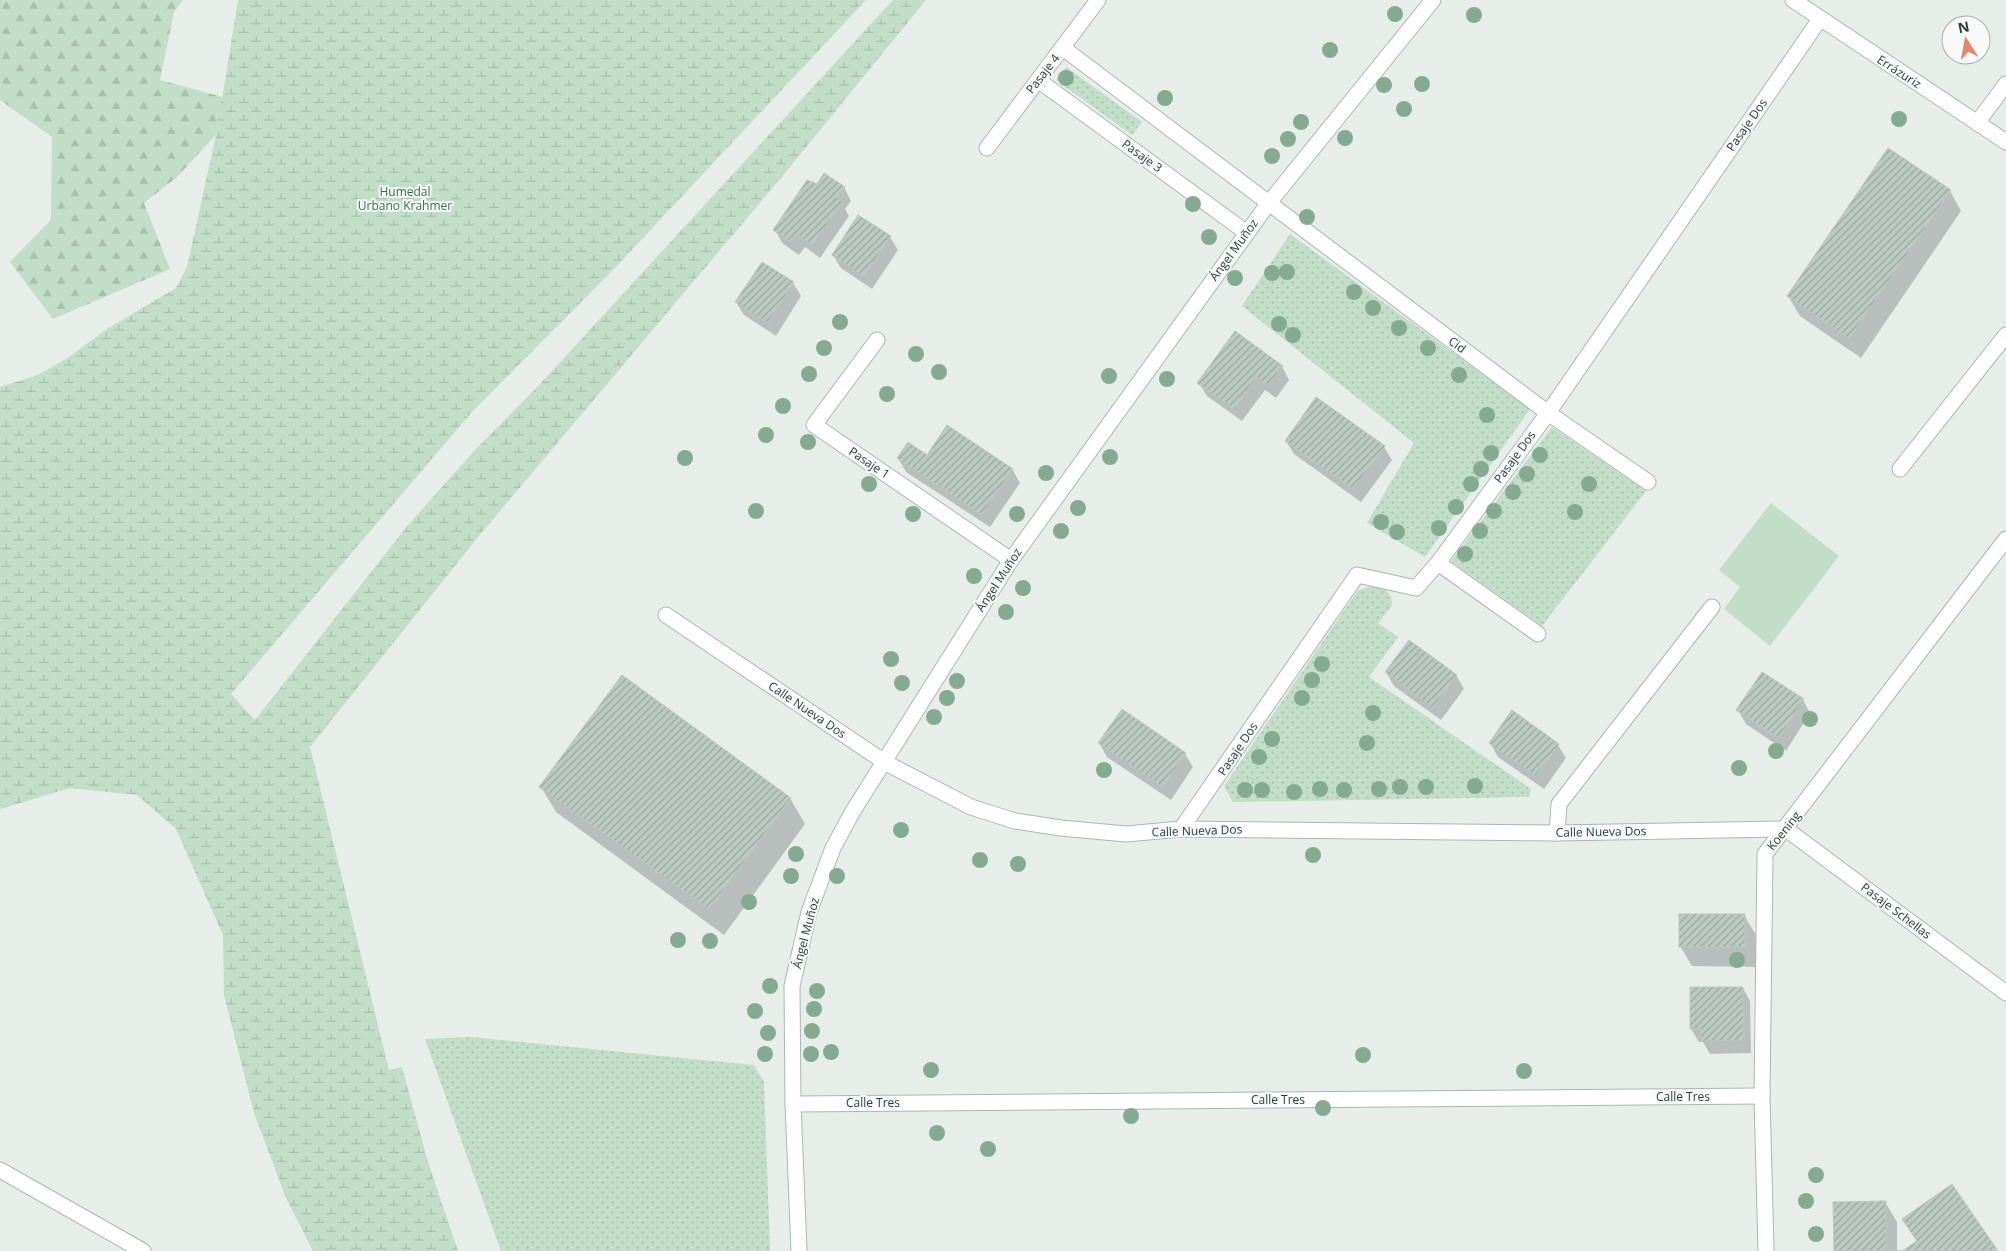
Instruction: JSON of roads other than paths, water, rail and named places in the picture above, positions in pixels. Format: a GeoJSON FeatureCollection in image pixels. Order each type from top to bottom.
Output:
{"type":"FeatureCollection","features":[{"type":"Feature","properties":{"kind":"street","name":"Pasaje 4"},"geometry":{"type":"LineString","coordinates":[[987,148],[1098,0]]}},
{"type":"Feature","properties":{"kind":"street","name":"Ángel Muñoz"},"geometry":{"type":"LineString","coordinates":[[799,1251],[793,1104],[792,986],[809,912],[833,848],[854,811],[886,763],[1011,560],[1268,204],[1434,0]]}},
{"type":"Feature","properties":{"kind":"street","name":"Errázuriz"},"geometry":{"type":"LineString","coordinates":[[1793,0],[2006,142]]}},
{"type":"Feature","properties":{"kind":"street","name":"Pasaje Dos"},"geometry":{"type":"LineString","coordinates":[[1181,829],[1357,575],[1416,588],[1438,563],[1548,413],[1820,19]]}},
{"type":"Feature","properties":{"kind":"street"},"geometry":{"type":"LineString","coordinates":[[1063,48],[1268,204]]}},
{"type":"Feature","properties":{"kind":"street","name":"Pasaje 3"},"geometry":{"type":"LineString","coordinates":[[1038,80],[1247,232]]}},
{"type":"Feature","properties":{"kind":"street"},"geometry":{"type":"LineString","coordinates":[[1977,123],[2006,84]]}},
{"type":"Feature","properties":{"kind":"street","name":"Cid"},"geometry":{"type":"LineString","coordinates":[[1268,204],[1548,413],[1648,482]]}},
{"type":"Feature","properties":{"kind":"street"},"geometry":{"type":"LineString","coordinates":[[1900,468],[2006,335]]}},
{"type":"Feature","properties":{"kind":"street","name":"Pasaje 1"},"geometry":{"type":"LineString","coordinates":[[877,340],[814,426],[1011,560]]}},
{"type":"Feature","properties":{"kind":"street","name":"Koening"},"geometry":{"type":"LineString","coordinates":[[1766,1251],[1762,1096],[1765,854],[2006,539]]}},
{"type":"Feature","properties":{"kind":"street"},"geometry":{"type":"LineString","coordinates":[[1438,563],[1538,634]]}},
{"type":"Feature","properties":{"kind":"street"},"geometry":{"type":"LineString","coordinates":[[1557,833],[1559,804],[1712,607]]}},
{"type":"Feature","properties":{"kind":"street","name":"Calle Nueva Dos"},"geometry":{"type":"LineString","coordinates":[[666,615],[886,763],[971,807],[1015,820],[1061,828],[1126,834],[1181,829],[1557,833],[1786,829]]}},
{"type":"Feature","properties":{"kind":"street","name":"Pasaje Schellas"},"geometry":{"type":"LineString","coordinates":[[1786,829],[2006,993]]}},
{"type":"Feature","properties":{"kind":"street","name":"Calle Tres"},"geometry":{"type":"LineString","coordinates":[[793,1104],[1762,1096]]}},
{"type":"Feature","properties":{"kind":"street"},"geometry":{"type":"LineString","coordinates":[[0,1170],[143,1251]]}},
{"type":"Feature","properties":{"kind":"park label","name":"Humedal Urbano Krahmer"},"geometry":{"type":"Point","coordinates":[405,199]}}]}
